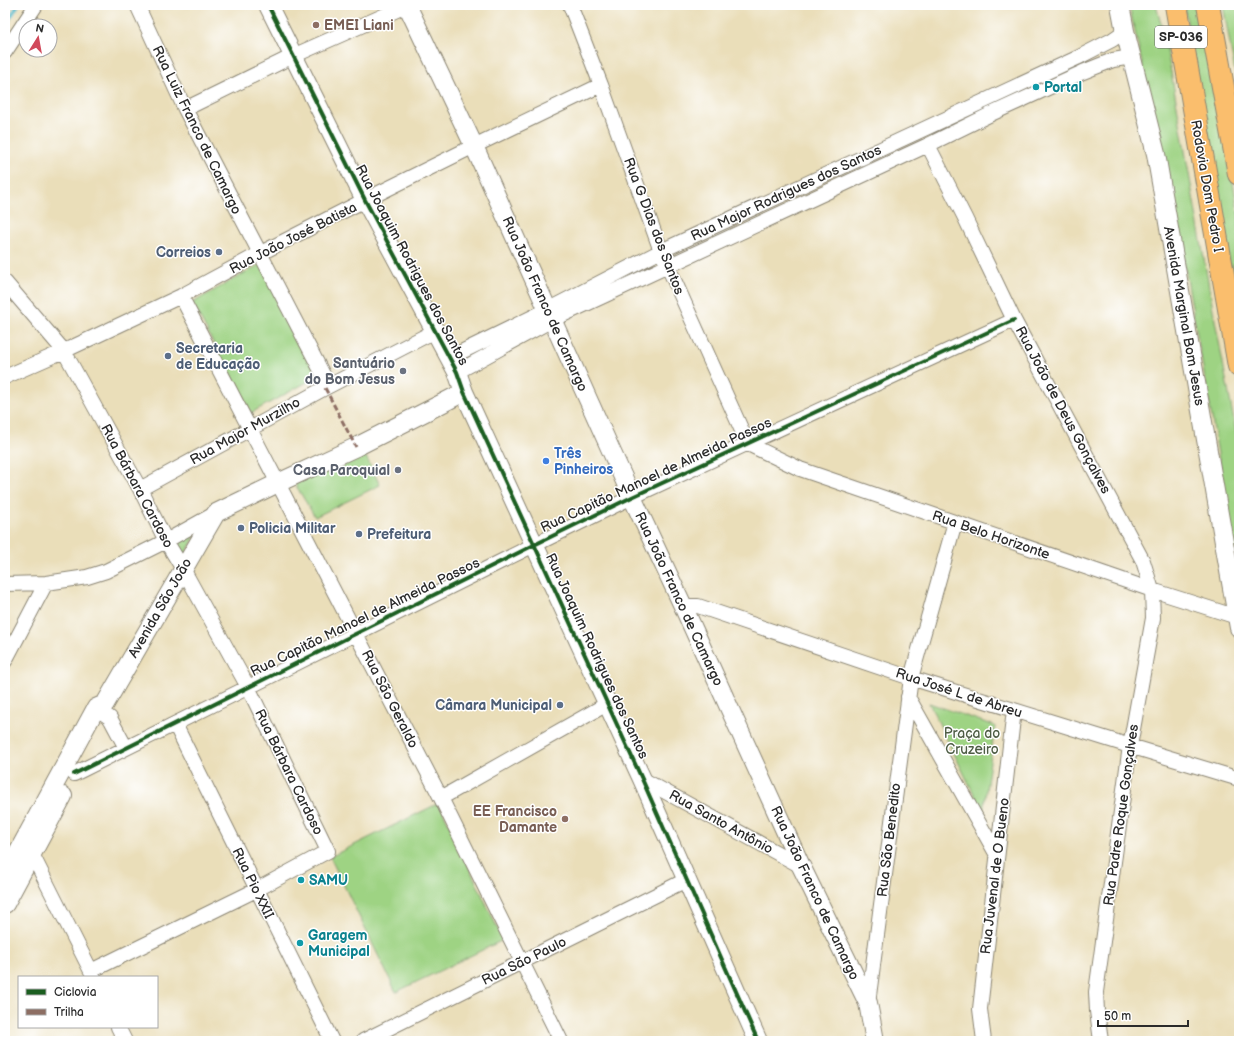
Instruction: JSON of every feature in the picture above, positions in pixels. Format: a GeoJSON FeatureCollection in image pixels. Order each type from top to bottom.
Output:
{"type":"FeatureCollection","features":[{"type":"Feature","properties":{"kind":"highway"},"geometry":{"type":"LineString","coordinates":[[1161,5],[1187,68]]}},
{"type":"Feature","properties":{"kind":"highway","name":"Rodovia Dom Pedro I"},"geometry":{"type":"LineString","coordinates":[[1176,5],[1239,366]]}},
{"type":"Feature","properties":{"kind":"highway","name":"SP-036"},"geometry":{"type":"LineString","coordinates":[[1208,5],[1239,174]]}},
{"type":"Feature","properties":{"kind":"street"},"geometry":{"type":"LineString","coordinates":[[5,52],[36,5]]}},
{"type":"Feature","properties":{"kind":"street","name":"Rua Luiz Franco de Camargo"},"geometry":{"type":"LineString","coordinates":[[137,5],[185,109],[259,254],[329,386]]}},
{"type":"Feature","properties":{"kind":"street","name":"Rua Joaquim Rodrigues dos Santos"},"geometry":{"type":"LineString","coordinates":[[268,5],[365,200],[453,365],[464,392],[642,779],[758,1041]]}},
{"type":"Feature","properties":{"kind":"street"},"geometry":{"type":"LineString","coordinates":[[185,109],[293,56],[407,5]]}},
{"type":"Feature","properties":{"kind":"street","name":"Rua João Franco de Camargo"},"geometry":{"type":"LineString","coordinates":[[407,5],[474,146],[632,497],[801,866],[868,1003],[875,1041]]}},
{"type":"Feature","properties":{"kind":"street","name":"Rua G Dias dos Santos"},"geometry":{"type":"LineString","coordinates":[[570,5],[601,85],[661,251],[748,444]]}},
{"type":"Feature","properties":{"kind":"street","name":"Avenida Marginal Bom Jesus"},"geometry":{"type":"LineString","coordinates":[[1120,5],[1125,31],[1156,154],[1238,623]]}},
{"type":"Feature","properties":{"kind":"street","name":"Rua Major Rodrigues dos Santos"},"geometry":{"type":"LineString","coordinates":[[453,365],[550,315],[661,251],[1077,58],[1112,40],[1125,31]]}},
{"type":"Feature","properties":{"kind":"street","name":"Rua Major Rodrigues dos Santos"},"geometry":{"type":"LineString","coordinates":[[550,315],[668,266],[1083,72],[1113,60],[1132,57]]}},
{"type":"Feature","properties":{"kind":"street"},"geometry":{"type":"LineString","coordinates":[[1077,58],[1083,72]]}},
{"type":"Feature","properties":{"kind":"street","name":"Rua João José Batista"},"geometry":{"type":"LineString","coordinates":[[5,378],[181,296],[365,200],[601,85]]}},
{"type":"Feature","properties":{"kind":"street"},"geometry":{"type":"LineString","coordinates":[[985,100],[991,114]]}},
{"type":"Feature","properties":{"kind":"street","name":"Rua João de Deus Gonçalves"},"geometry":{"type":"LineString","coordinates":[[928,145],[1014,320],[1143,561],[1152,590]]}},
{"type":"Feature","properties":{"kind":"street","name":"Rua Bárbara Cardoso"},"geometry":{"type":"LineString","coordinates":[[5,282],[64,351],[140,489],[166,541],[248,687],[328,851],[256,890]]}},
{"type":"Feature","properties":{"kind":"street","name":"Rua São Geraldo"},"geometry":{"type":"LineString","coordinates":[[181,296],[441,798],[561,1041]]}},
{"type":"Feature","properties":{"kind":"street","name":"Rua Capitão Manoel de Almeida Passos"},"geometry":{"type":"LineString","coordinates":[[74,774],[534,544],[1014,320]]}},
{"type":"Feature","properties":{"kind":"street","name":"Rua Major Murzilho"},"geometry":{"type":"LineString","coordinates":[[140,489],[250,428],[435,331]]}},
{"type":"Feature","properties":{"kind":"street"},"geometry":{"type":"LineString","coordinates":[[5,584],[46,583],[87,577],[106,571],[166,541],[216,513],[356,447],[464,392]]}},
{"type":"Feature","properties":{"kind":"street","name":"Rua Belo Horizonte"},"geometry":{"type":"LineString","coordinates":[[748,444],[800,469],[1152,590],[1238,623]]}},
{"type":"Feature","properties":{"kind":"street","name":"Avenida São João"},"geometry":{"type":"LineString","coordinates":[[5,904],[26,851],[102,709],[216,513]]}},
{"type":"Feature","properties":{"kind":"street"},"geometry":{"type":"LineString","coordinates":[[911,678],[955,522]]}},
{"type":"Feature","properties":{"kind":"street"},"geometry":{"type":"LineString","coordinates":[[5,661],[46,583]]}},
{"type":"Feature","properties":{"kind":"street","name":"Rua Padre Roque Gonçalves"},"geometry":{"type":"LineString","coordinates":[[1101,1041],[1096,992],[1130,746],[1153,618],[1152,590]]}},
{"type":"Feature","properties":{"kind":"street","name":"Rua José L de Abreu"},"geometry":{"type":"LineString","coordinates":[[683,606],[698,606],[911,678],[1236,778]]}},
{"type":"Feature","properties":{"kind":"street","name":"Rua São Benedito"},"geometry":{"type":"LineString","coordinates":[[868,1003],[911,678]]}},
{"type":"Feature","properties":{"kind":"street"},"geometry":{"type":"LineString","coordinates":[[908,697],[998,856]]}},
{"type":"Feature","properties":{"kind":"street"},"geometry":{"type":"LineString","coordinates":[[441,798],[607,704]]}},
{"type":"Feature","properties":{"kind":"street"},"geometry":{"type":"LineString","coordinates":[[102,709],[110,718],[126,748]]}},
{"type":"Feature","properties":{"kind":"street","name":"Avenida São João"},"geometry":{"type":"LineString","coordinates":[[5,876],[26,851],[74,774],[102,709]]}},
{"type":"Feature","properties":{"kind":"street","name":"Rua Juvenal de O Bueno"},"geometry":{"type":"LineString","coordinates":[[984,1041],[980,1009],[1014,710]]}},
{"type":"Feature","properties":{"kind":"street","name":"Rua Pio XXII"},"geometry":{"type":"LineString","coordinates":[[175,724],[332,1041]]}},
{"type":"Feature","properties":{"kind":"street","name":"Rua Santo Antônio"},"geometry":{"type":"LineString","coordinates":[[642,779],[801,866]]}},
{"type":"Feature","properties":{"kind":"street"},"geometry":{"type":"LineString","coordinates":[[26,851],[92,974],[256,890]]}},
{"type":"Feature","properties":{"kind":"street","name":"Rua São Paulo"},"geometry":{"type":"LineString","coordinates":[[363,1041],[686,880]]}},
{"type":"Feature","properties":{"kind":"street"},"geometry":{"type":"LineString","coordinates":[[118,1028],[125,1041]]}},
{"type":"Feature","properties":{"kind":"green space"},"geometry":{"type":"Polygon","coordinates":[[[1129,5],[1156,5],[1171,72],[1239,448],[1239,577],[1174,206],[1129,5]]]}},
{"type":"Feature","properties":{"kind":"green space"},"geometry":{"type":"Polygon","coordinates":[[[1184,5],[1201,5],[1217,89],[1239,217],[1239,317],[1184,5]]]}},
{"type":"Feature","properties":{"kind":"green space"},"geometry":{"type":"Polygon","coordinates":[[[1223,5],[1239,5],[1239,94],[1223,5]]]}},
{"type":"Feature","properties":{"kind":"green space"},"geometry":{"type":"Polygon","coordinates":[[[264,262],[320,375],[251,413],[192,303],[264,262]]]}},
{"type":"Feature","properties":{"kind":"green space"},"geometry":{"type":"Polygon","coordinates":[[[364,453],[380,485],[315,517],[295,484],[364,453]]]}},
{"type":"Feature","properties":{"kind":"green space"},"geometry":{"type":"Polygon","coordinates":[[[198,531],[184,557],[176,543],[198,531]]]}},
{"type":"Feature","properties":{"kind":"green space","name":"Praça do Cruzeiro"},"geometry":{"type":"Polygon","coordinates":[[[929,703],[995,726],[983,812],[929,703]]]}},
{"type":"Feature","properties":{"kind":"green space"},"geometry":{"type":"Polygon","coordinates":[[[439,803],[503,940],[396,992],[330,857],[439,803]]]}},
{"type":"Feature","properties":{"kind":"waterway"},"geometry":{"type":"LineString","coordinates":[[5,26],[18,5]]}},
{"type":"Feature","properties":{"kind":"marked path"},"geometry":{"type":"LineString","coordinates":[[325,388],[356,447]]}},
{"type":"Feature","properties":{"kind":"cycle path"},"geometry":{"type":"LineString","coordinates":[[268,5],[365,200],[457,372],[464,392],[642,779],[758,1041]]}},
{"type":"Feature","properties":{"kind":"cycle path"},"geometry":{"type":"LineString","coordinates":[[74,774],[632,497],[1014,320]]}},
{"type":"Feature","properties":{"kind":"place","name":"EMEI Liani"},"geometry":{"type":"Point","coordinates":[316,25]}},
{"type":"Feature","properties":{"kind":"place","name":"Portal"},"geometry":{"type":"Point","coordinates":[1036,87]}},
{"type":"Feature","properties":{"kind":"place","name":"Correios"},"geometry":{"type":"Point","coordinates":[219,252]}},
{"type":"Feature","properties":{"kind":"place","name":"Secretaria de Educação"},"geometry":{"type":"Point","coordinates":[168,356]}},
{"type":"Feature","properties":{"kind":"place","name":"Santuário do Bom Jesus"},"geometry":{"type":"Point","coordinates":[403,371]}},
{"type":"Feature","properties":{"kind":"place","name":"Três Pinheiros"},"geometry":{"type":"Point","coordinates":[546,461]}},
{"type":"Feature","properties":{"kind":"place","name":"Casa Paroquial"},"geometry":{"type":"Point","coordinates":[398,470]}},
{"type":"Feature","properties":{"kind":"place","name":"Policia Militar"},"geometry":{"type":"Point","coordinates":[241,528]}},
{"type":"Feature","properties":{"kind":"place","name":"Prefeitura"},"geometry":{"type":"Point","coordinates":[359,534]}},
{"type":"Feature","properties":{"kind":"place","name":"Câmara Municipal"},"geometry":{"type":"Point","coordinates":[560,705]}},
{"type":"Feature","properties":{"kind":"place","name":"EE Francisco Damante"},"geometry":{"type":"Point","coordinates":[565,819]}},
{"type":"Feature","properties":{"kind":"place","name":"SAMU"},"geometry":{"type":"Point","coordinates":[301,880]}},
{"type":"Feature","properties":{"kind":"place","name":"Garagem Municipal"},"geometry":{"type":"Point","coordinates":[300,943]}}]}
